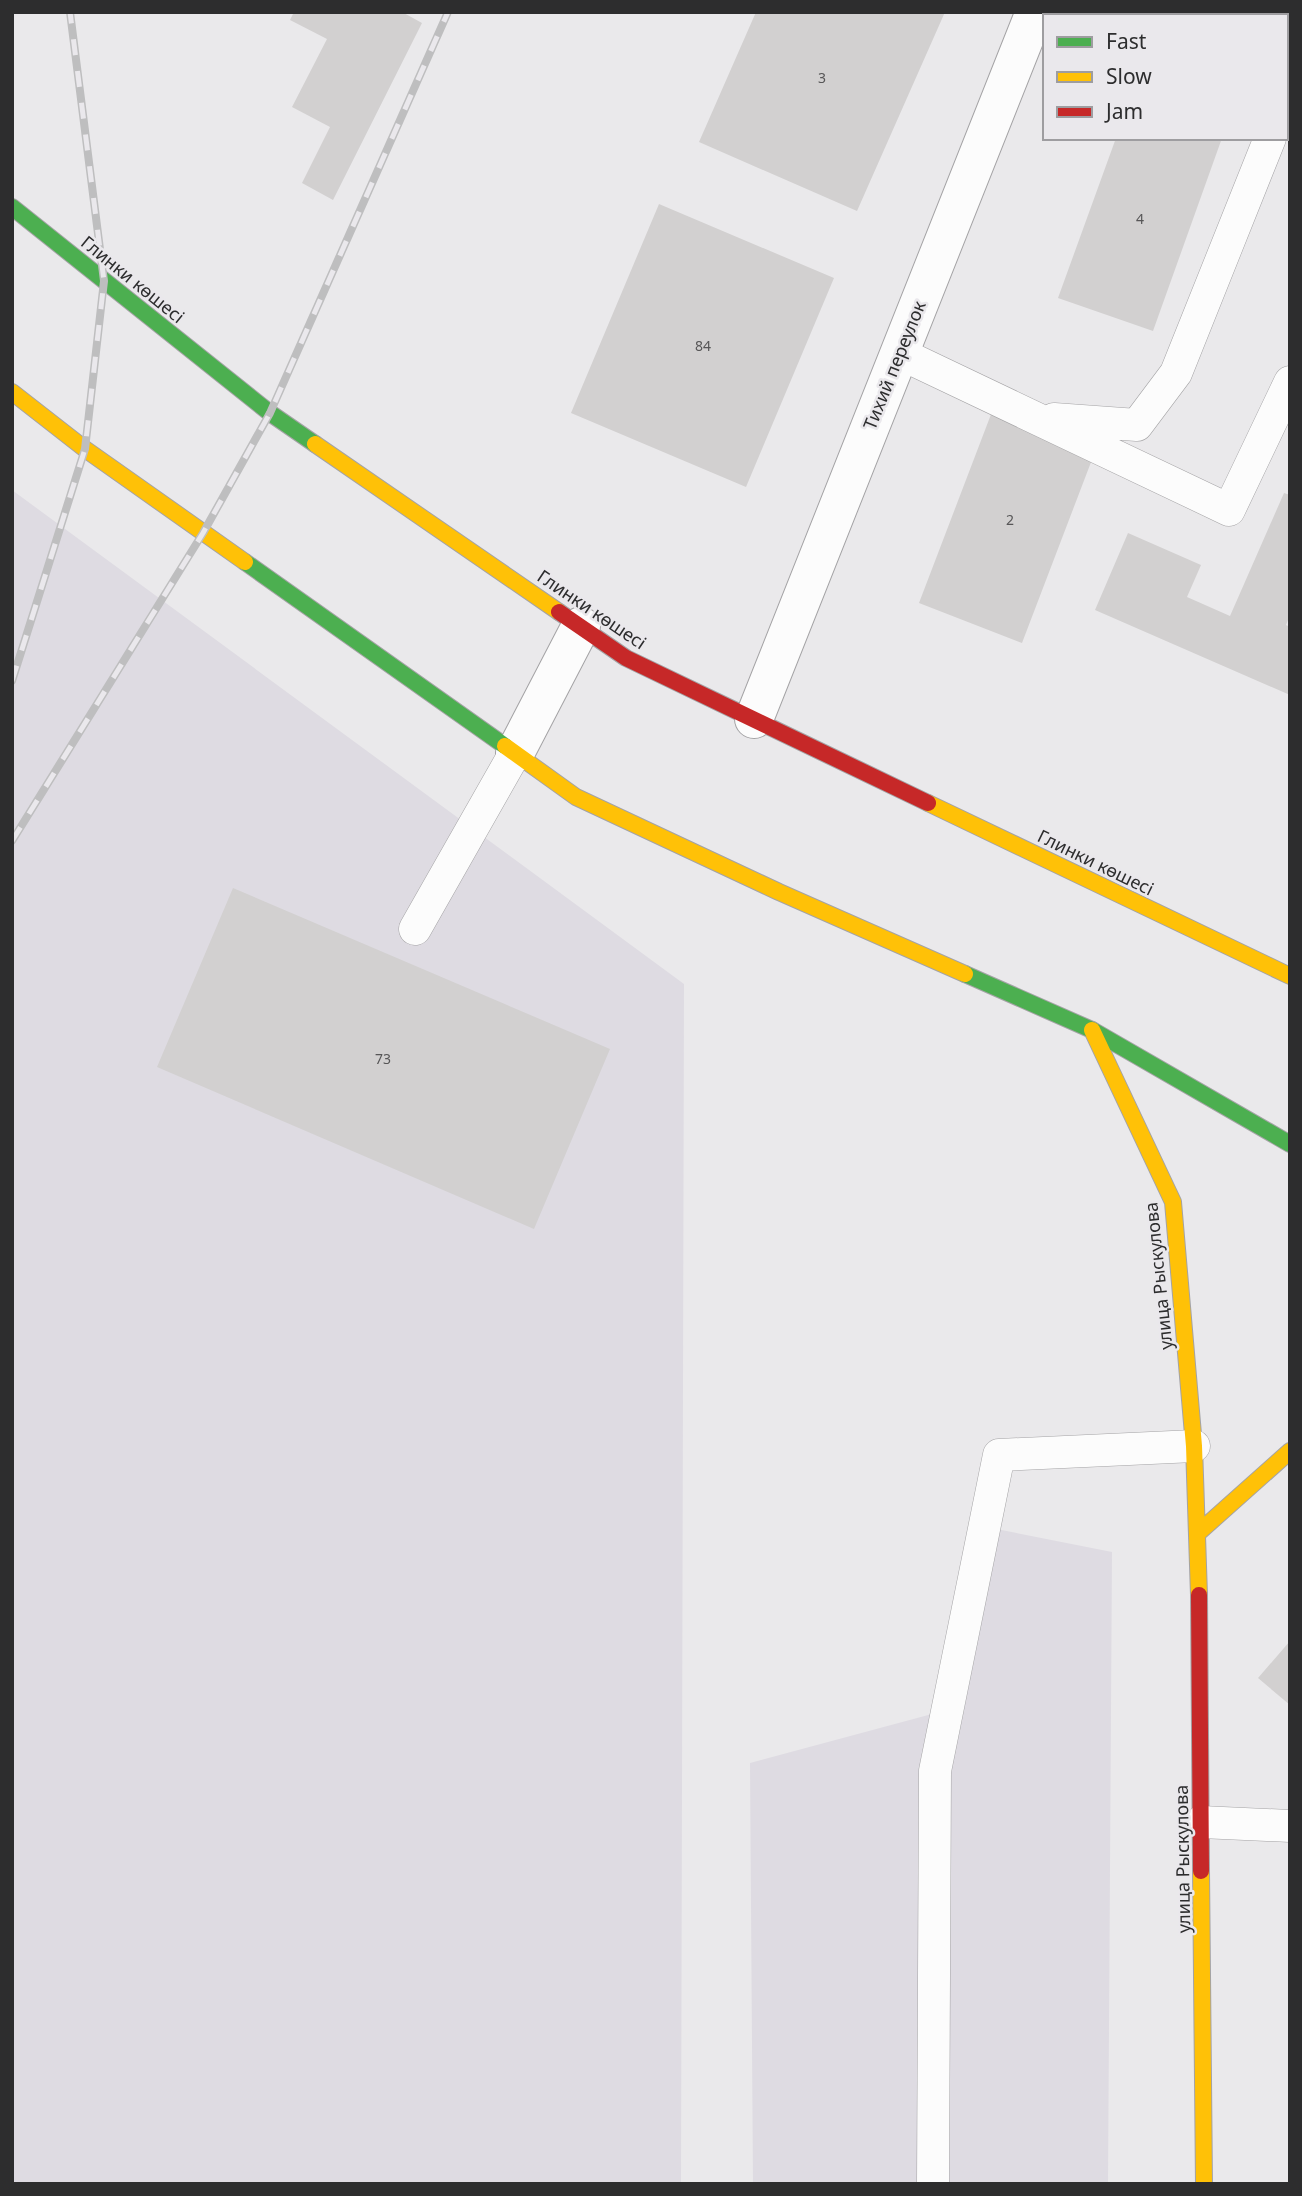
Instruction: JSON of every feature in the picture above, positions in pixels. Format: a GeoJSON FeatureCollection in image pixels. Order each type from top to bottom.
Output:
{"type":"FeatureCollection","features":[{"type":"Feature","properties":{"kind":"main road","name":"Глинки көшесі"},"geometry":{"type":"LineString","coordinates":[[12,206],[271,413],[626,658],[1290,976]]}},
{"type":"Feature","properties":{"kind":"main road"},"geometry":{"type":"LineString","coordinates":[[12,392],[85,449],[576,797],[779,892],[1092,1030],[1290,1144]]}},
{"type":"Feature","properties":{"kind":"main road","name":"улица Рыскулова"},"geometry":{"type":"LineString","coordinates":[[1092,1030],[1173,1202],[1194,1446],[1198,1534],[1204,2184]]}},
{"type":"Feature","properties":{"kind":"main road"},"geometry":{"type":"LineString","coordinates":[[1198,1534],[1290,1451]]}},
{"type":"Feature","properties":{"kind":"street","name":"Тихий переулок"},"geometry":{"type":"LineString","coordinates":[[754,719],[1035,12]]}},
{"type":"Feature","properties":{"kind":"street"},"geometry":{"type":"LineString","coordinates":[[515,753],[581,626]]}},
{"type":"Feature","properties":{"kind":"lane"},"geometry":{"type":"LineString","coordinates":[[1037,418],[1137,425],[1176,373],[1269,140]]}},
{"type":"Feature","properties":{"kind":"lane"},"geometry":{"type":"LineString","coordinates":[[899,353],[1229,510],[1290,382]]}},
{"type":"Feature","properties":{"kind":"lane"},"geometry":{"type":"LineString","coordinates":[[415,929],[515,753]]}},
{"type":"Feature","properties":{"kind":"lane"},"geometry":{"type":"LineString","coordinates":[[933,2184],[935,1771],[999,1455],[1194,1446]]}},
{"type":"Feature","properties":{"kind":"lane"},"geometry":{"type":"LineString","coordinates":[[1200,1822],[1290,1826]]}},
{"type":"Feature","properties":{"kind":"shaded area"},"geometry":{"type":"Polygon","coordinates":[[[12,490],[684,984],[681,2184],[12,2184],[12,490]]]}},
{"type":"Feature","properties":{"kind":"shaded area"},"geometry":{"type":"Polygon","coordinates":[[[976,1525],[1112,1552],[1108,2184],[753,2184],[750,1763],[932,1714],[976,1525]]]}},
{"type":"Feature","properties":{"kind":"building"},"geometry":{"type":"Polygon","coordinates":[[[294,12],[402,12],[422,23],[333,200],[302,183],[330,127],[292,107],[327,39],[290,20],[294,12]]]}},
{"type":"Feature","properties":{"kind":"building"},"geometry":{"type":"Polygon","coordinates":[[[756,12],[945,12],[857,211],[699,142],[756,12]]]}},
{"type":"Feature","properties":{"kind":"building"},"geometry":{"type":"Polygon","coordinates":[[[1161,12],[1267,12],[1266,14],[1160,14],[1161,12]]]}},
{"type":"Feature","properties":{"kind":"building"},"geometry":{"type":"Polygon","coordinates":[[[1115,140],[1221,140],[1153,331],[1058,298],[1115,140]]]}},
{"type":"Feature","properties":{"kind":"building"},"geometry":{"type":"Polygon","coordinates":[[[659,204],[834,278],[746,487],[571,413],[659,204]]]}},
{"type":"Feature","properties":{"kind":"building"},"geometry":{"type":"Polygon","coordinates":[[[998,396],[1101,436],[1022,643],[919,603],[998,396]]]}},
{"type":"Feature","properties":{"kind":"building"},"geometry":{"type":"Polygon","coordinates":[[[1284,493],[1290,495],[1290,615],[1286,625],[1290,627],[1290,695],[1095,610],[1128,533],[1201,565],[1187,597],[1230,616],[1284,493]]]}},
{"type":"Feature","properties":{"kind":"building"},"geometry":{"type":"Polygon","coordinates":[[[233,888],[610,1049],[534,1229],[157,1067],[233,888]]]}},
{"type":"Feature","properties":{"kind":"building"},"geometry":{"type":"Polygon","coordinates":[[[1290,1641],[1290,1705],[1258,1678],[1290,1641]]]}},
{"type":"Feature","properties":{"kind":"railway"},"geometry":{"type":"LineString","coordinates":[[12,681],[85,449],[104,281],[70,12]]}},
{"type":"Feature","properties":{"kind":"railway"},"geometry":{"type":"LineString","coordinates":[[12,841],[203,533],[270,413],[448,12]]}},
{"type":"Feature","properties":{"kind":"traffic: fast"},"geometry":{"type":"LineString","coordinates":[[12,207],[270,413],[315,444]]}},
{"type":"Feature","properties":{"kind":"traffic: fast"},"geometry":{"type":"LineString","coordinates":[[245,562],[505,746]]}},
{"type":"Feature","properties":{"kind":"traffic: fast"},"geometry":{"type":"LineString","coordinates":[[965,974],[1092,1030],[1290,1144]]}},
{"type":"Feature","properties":{"kind":"traffic: slow"},"geometry":{"type":"LineString","coordinates":[[12,392],[85,449],[245,562]]}},
{"type":"Feature","properties":{"kind":"traffic: slow"},"geometry":{"type":"LineString","coordinates":[[315,444],[559,612]]}},
{"type":"Feature","properties":{"kind":"traffic: slow"},"geometry":{"type":"LineString","coordinates":[[505,746],[576,797],[779,892],[965,974]]}},
{"type":"Feature","properties":{"kind":"traffic: slow"},"geometry":{"type":"LineString","coordinates":[[928,803],[1290,976]]}},
{"type":"Feature","properties":{"kind":"traffic: slow"},"geometry":{"type":"LineString","coordinates":[[1092,1030],[1173,1202],[1194,1446],[1199,1595]]}},
{"type":"Feature","properties":{"kind":"traffic: slow"},"geometry":{"type":"LineString","coordinates":[[1198,1533],[1290,1451]]}},
{"type":"Feature","properties":{"kind":"traffic: slow"},"geometry":{"type":"LineString","coordinates":[[1201,1871],[1204,2184]]}},
{"type":"Feature","properties":{"kind":"traffic: jam"},"geometry":{"type":"LineString","coordinates":[[559,612],[626,658],[928,803]]}},
{"type":"Feature","properties":{"kind":"traffic: jam"},"geometry":{"type":"LineString","coordinates":[[1199,1595],[1201,1871]]}}]}
